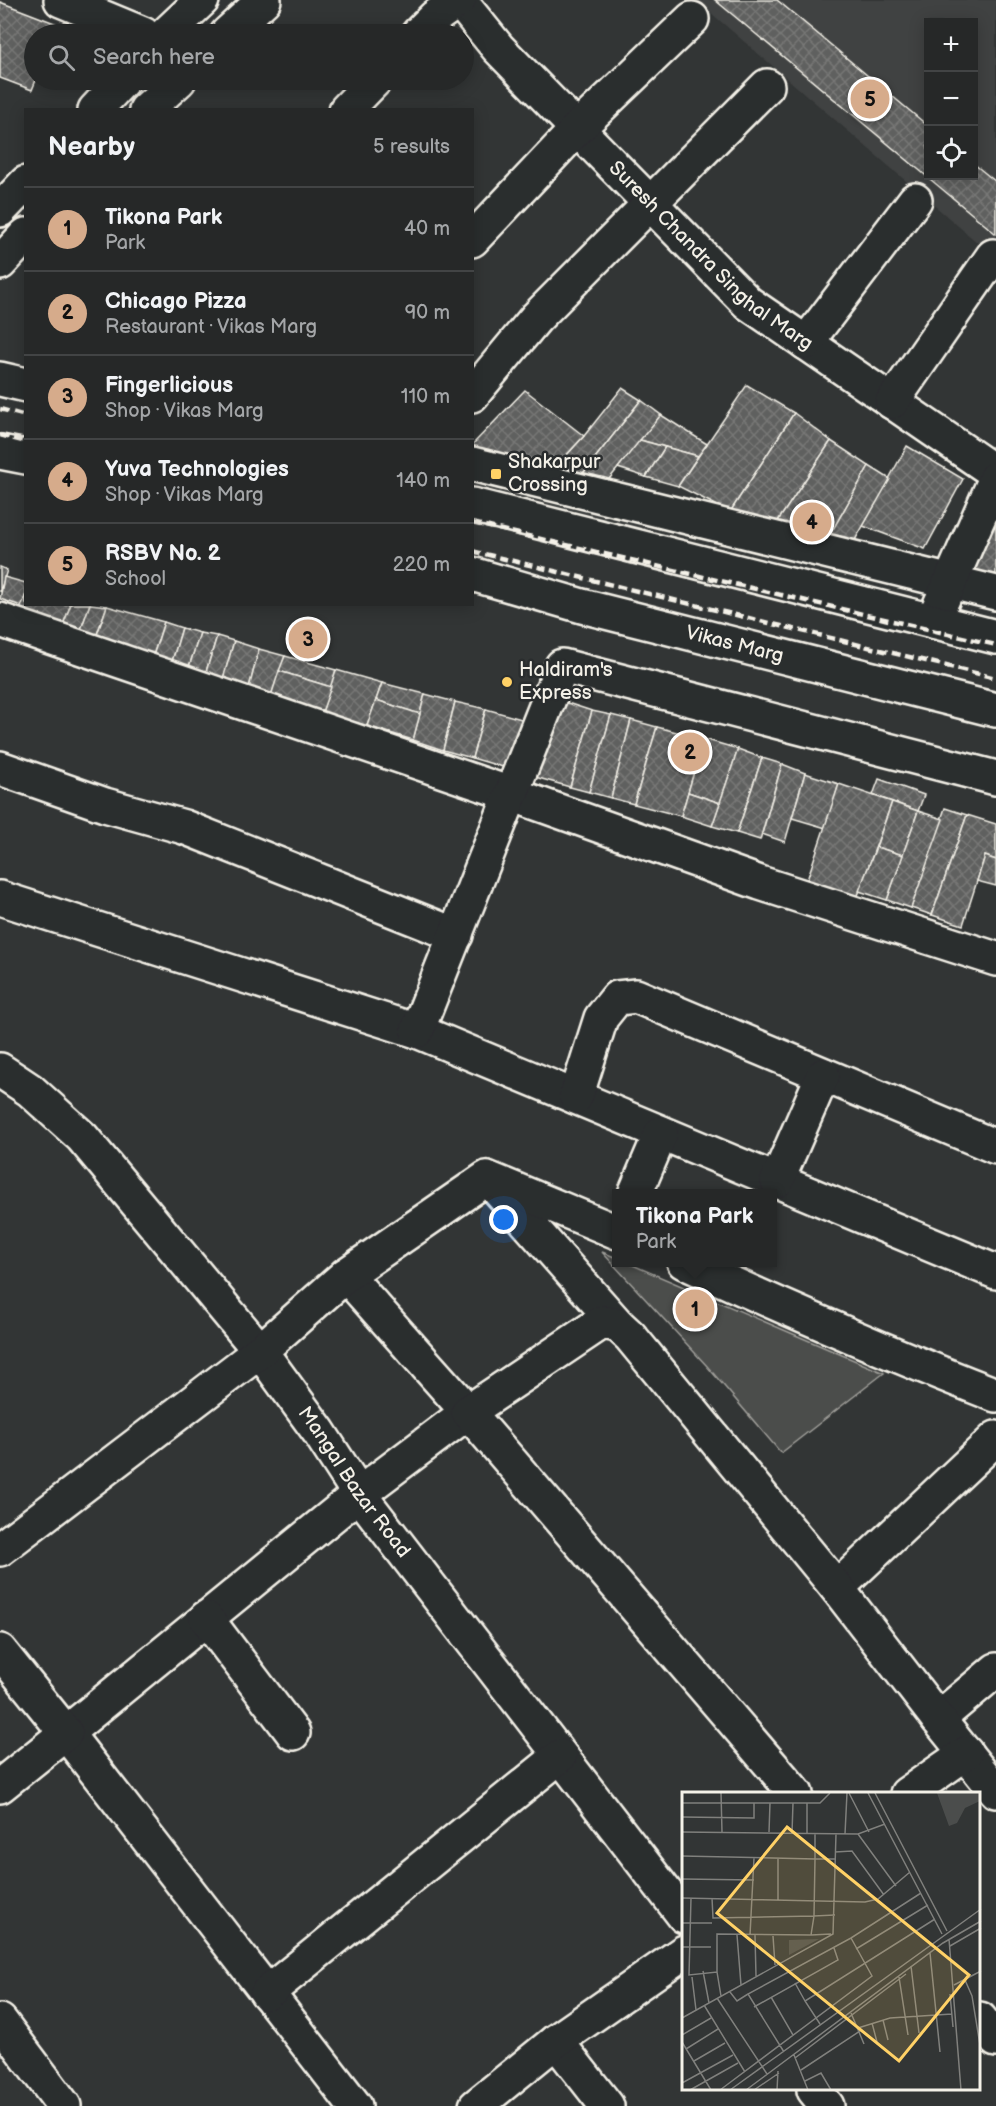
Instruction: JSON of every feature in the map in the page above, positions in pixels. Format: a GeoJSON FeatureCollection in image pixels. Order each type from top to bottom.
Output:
{"type":"FeatureCollection","features":[{"type":"Feature","properties":{"kind":"street"},"geometry":{"type":"LineString","coordinates":[[61,0],[119,24]]}},
{"type":"Feature","properties":{"kind":"street"},"geometry":{"type":"LineString","coordinates":[[177,24],[202,0]]}},
{"type":"Feature","properties":{"kind":"street"},"geometry":{"type":"LineString","coordinates":[[238,24],[264,0]]}},
{"type":"Feature","properties":{"kind":"street"},"geometry":{"type":"LineString","coordinates":[[428,24],[459,0]]}},
{"type":"Feature","properties":{"kind":"street","name":"Suresh Chandra Singhal Marg"},"geometry":{"type":"LineString","coordinates":[[459,0],[498,48],[748,303],[996,473]]}},
{"type":"Feature","properties":{"kind":"street"},"geometry":{"type":"LineString","coordinates":[[474,238],[577,129],[692,19]]}},
{"type":"Feature","properties":{"kind":"street"},"geometry":{"type":"LineString","coordinates":[[474,393],[536,318],[767,86]]}},
{"type":"Feature","properties":{"kind":"street"},"geometry":{"type":"LineString","coordinates":[[96,108],[113,90]]}},
{"type":"Feature","properties":{"kind":"street"},"geometry":{"type":"LineString","coordinates":[[148,108],[168,90]]}},
{"type":"Feature","properties":{"kind":"street"},"geometry":{"type":"LineString","coordinates":[[348,108],[365,90]]}},
{"type":"Feature","properties":{"kind":"street"},"geometry":{"type":"LineString","coordinates":[[0,210],[24,185]]}},
{"type":"Feature","properties":{"kind":"street"},"geometry":{"type":"LineString","coordinates":[[806,343],[915,200]]}},
{"type":"Feature","properties":{"kind":"street"},"geometry":{"type":"LineString","coordinates":[[0,263],[24,237]]}},
{"type":"Feature","properties":{"kind":"street"},"geometry":{"type":"LineString","coordinates":[[892,402],[993,256]]}},
{"type":"Feature","properties":{"kind":"street"},"geometry":{"type":"LineString","coordinates":[[0,380],[24,385]]}},
{"type":"Feature","properties":{"kind":"street"},"geometry":{"type":"LineString","coordinates":[[0,452],[24,458]]}},
{"type":"Feature","properties":{"kind":"street"},"geometry":{"type":"LineString","coordinates":[[474,464],[996,593]]}},
{"type":"Feature","properties":{"kind":"street"},"geometry":{"type":"LineString","coordinates":[[933,621],[996,478]]}},
{"type":"Feature","properties":{"kind":"street"},"geometry":{"type":"LineString","coordinates":[[474,506],[996,637]]}},
{"type":"Feature","properties":{"kind":"street","name":"Vikas Marg"},"geometry":{"type":"LineString","coordinates":[[474,575],[582,606],[996,710]]}},
{"type":"Feature","properties":{"kind":"street"},"geometry":{"type":"LineString","coordinates":[[0,620],[511,794],[760,883],[996,959]]}},
{"type":"Feature","properties":{"kind":"street"},"geometry":{"type":"LineString","coordinates":[[417,1031],[562,666],[996,777]]}},
{"type":"Feature","properties":{"kind":"street"},"geometry":{"type":"LineString","coordinates":[[0,768],[105,805],[184,827],[456,935]]}},
{"type":"Feature","properties":{"kind":"street"},"geometry":{"type":"LineString","coordinates":[[0,898],[417,1031],[996,1272]]}},
{"type":"Feature","properties":{"kind":"street"},"geometry":{"type":"LineString","coordinates":[[576,1098],[601,1018],[617,998],[636,996],[996,1147]]}},
{"type":"Feature","properties":{"kind":"street","name":"Mangal Bazar Road"},"geometry":{"type":"LineString","coordinates":[[0,1070],[30,1090],[82,1137],[260,1351],[319,1432],[359,1494],[682,1913]]}},
{"type":"Feature","properties":{"kind":"street"},"geometry":{"type":"LineString","coordinates":[[777,1181],[823,1075]]}},
{"type":"Feature","properties":{"kind":"street"},"geometry":{"type":"LineString","coordinates":[[637,1189],[661,1133]]}},
{"type":"Feature","properties":{"kind":"street"},"geometry":{"type":"LineString","coordinates":[[0,1549],[260,1351],[346,1275],[488,1178]]}},
{"type":"Feature","properties":{"kind":"street"},"geometry":{"type":"LineString","coordinates":[[488,1178],[612,1230]]}},
{"type":"Feature","properties":{"kind":"street"},"geometry":{"type":"LineString","coordinates":[[488,1178],[630,1336],[837,1588],[996,1791]]}},
{"type":"Feature","properties":{"kind":"street"},"geometry":{"type":"LineString","coordinates":[[693,1267],[819,1323],[996,1395]]}},
{"type":"Feature","properties":{"kind":"street"},"geometry":{"type":"LineString","coordinates":[[346,1275],[468,1412],[794,1792]]}},
{"type":"Feature","properties":{"kind":"street"},"geometry":{"type":"LineString","coordinates":[[0,1786],[359,1494],[468,1412],[591,1329],[602,1323],[618,1325]]}},
{"type":"Feature","properties":{"kind":"street"},"geometry":{"type":"LineString","coordinates":[[837,1588],[996,1438]]}},
{"type":"Feature","properties":{"kind":"street"},"geometry":{"type":"LineString","coordinates":[[206,1618],[293,1733]]}},
{"type":"Feature","properties":{"kind":"street"},"geometry":{"type":"LineString","coordinates":[[0,1651],[355,2106]]}},
{"type":"Feature","properties":{"kind":"street"},"geometry":{"type":"LineString","coordinates":[[938,1719],[996,1670]]}},
{"type":"Feature","properties":{"kind":"street"},"geometry":{"type":"LineString","coordinates":[[910,1792],[966,1753]]}},
{"type":"Feature","properties":{"kind":"street"},"geometry":{"type":"LineString","coordinates":[[267,1993],[560,1756]]}},
{"type":"Feature","properties":{"kind":"street"},"geometry":{"type":"LineString","coordinates":[[476,2106],[556,2041],[682,1953]]}},
{"type":"Feature","properties":{"kind":"street"},"geometry":{"type":"LineString","coordinates":[[981,2020],[996,2040]]}},
{"type":"Feature","properties":{"kind":"street"},"geometry":{"type":"LineString","coordinates":[[4,2033],[64,2106]]}},
{"type":"Feature","properties":{"kind":"street"},"geometry":{"type":"LineString","coordinates":[[556,2041],[607,2106]]}},
{"type":"Feature","properties":{"kind":"street"},"geometry":{"type":"LineString","coordinates":[[815,2091],[827,2106]]}},
{"type":"Feature","properties":{"kind":"shaded area"},"geometry":{"type":"Polygon","coordinates":[[[696,0],[996,0],[996,259],[696,0]]]}},
{"type":"Feature","properties":{"kind":"shaded area"},"geometry":{"type":"Polygon","coordinates":[[[602,1252],[612,1256],[612,1263],[602,1252]]]}},
{"type":"Feature","properties":{"kind":"shaded area"},"geometry":{"type":"Polygon","coordinates":[[[616,1267],[637,1267],[884,1373],[781,1453],[707,1366],[616,1267]]]}},
{"type":"Feature","properties":{"kind":"building"},"geometry":{"type":"Polygon","coordinates":[[[715,0],[777,0],[924,123],[924,174],[715,0]]]}},
{"type":"Feature","properties":{"kind":"building"},"geometry":{"type":"Polygon","coordinates":[[[0,2],[57,24],[24,24],[24,87],[0,78],[0,2]]]}},
{"type":"Feature","properties":{"kind":"building"},"geometry":{"type":"Polygon","coordinates":[[[978,167],[996,182],[996,234],[931,180],[978,180],[978,167]]]}},
{"type":"Feature","properties":{"kind":"building"},"geometry":{"type":"Polygon","coordinates":[[[747,385],[794,413],[730,512],[678,486],[747,385]]]}},
{"type":"Feature","properties":{"kind":"building"},"geometry":{"type":"Polygon","coordinates":[[[622,388],[641,400],[577,481],[551,472],[584,436],[622,388]]]}},
{"type":"Feature","properties":{"kind":"building"},"geometry":{"type":"Polygon","coordinates":[[[525,390],[584,436],[551,472],[474,453],[474,443],[525,390]]]}},
{"type":"Feature","properties":{"kind":"building"},"geometry":{"type":"Polygon","coordinates":[[[641,400],[661,415],[601,489],[577,481],[641,400]]]}},
{"type":"Feature","properties":{"kind":"building"},"geometry":{"type":"Polygon","coordinates":[[[794,413],[831,441],[774,527],[730,512],[794,413]]]}},
{"type":"Feature","properties":{"kind":"building"},"geometry":{"type":"Polygon","coordinates":[[[661,415],[707,444],[698,456],[640,440],[661,415]]]}},
{"type":"Feature","properties":{"kind":"building"},"geometry":{"type":"Polygon","coordinates":[[[640,440],[665,447],[646,477],[618,468],[640,440]]]}},
{"type":"Feature","properties":{"kind":"building"},"geometry":{"type":"Polygon","coordinates":[[[831,441],[869,466],[827,540],[774,527],[831,441]]]}},
{"type":"Feature","properties":{"kind":"building"},"geometry":{"type":"Polygon","coordinates":[[[907,446],[963,479],[925,549],[863,526],[907,446]]]}},
{"type":"Feature","properties":{"kind":"building"},"geometry":{"type":"Polygon","coordinates":[[[665,447],[698,456],[678,486],[646,477],[665,447]]]}},
{"type":"Feature","properties":{"kind":"building"},"geometry":{"type":"Polygon","coordinates":[[[869,466],[890,479],[851,547],[827,540],[869,466]]]}},
{"type":"Feature","properties":{"kind":"building"},"geometry":{"type":"Polygon","coordinates":[[[996,505],[996,582],[970,573],[996,505]]]}},
{"type":"Feature","properties":{"kind":"building"},"geometry":{"type":"Polygon","coordinates":[[[0,567],[7,570],[0,592],[0,567]]]}},
{"type":"Feature","properties":{"kind":"building"},"geometry":{"type":"Polygon","coordinates":[[[4,577],[24,582],[22,606],[0,599],[4,577]]]}},
{"type":"Feature","properties":{"kind":"building"},"geometry":{"type":"Polygon","coordinates":[[[24,599],[24,606],[70,606],[60,633],[17,618],[24,599]]]}},
{"type":"Feature","properties":{"kind":"building"},"geometry":{"type":"Polygon","coordinates":[[[70,606],[89,606],[78,638],[60,633],[70,606]]]}},
{"type":"Feature","properties":{"kind":"building"},"geometry":{"type":"Polygon","coordinates":[[[89,606],[107,606],[94,643],[78,638],[89,606]]]}},
{"type":"Feature","properties":{"kind":"building"},"geometry":{"type":"Polygon","coordinates":[[[107,606],[164,622],[152,659],[94,643],[107,606]]]}},
{"type":"Feature","properties":{"kind":"building"},"geometry":{"type":"Polygon","coordinates":[[[164,622],[182,628],[171,665],[152,659],[164,622]]]}},
{"type":"Feature","properties":{"kind":"building"},"geometry":{"type":"Polygon","coordinates":[[[182,628],[200,633],[188,670],[171,665],[182,628]]]}},
{"type":"Feature","properties":{"kind":"building"},"geometry":{"type":"Polygon","coordinates":[[[200,633],[217,636],[205,675],[188,670],[200,633]]]}},
{"type":"Feature","properties":{"kind":"building"},"geometry":{"type":"Polygon","coordinates":[[[217,636],[234,641],[223,679],[205,675],[217,636]]]}},
{"type":"Feature","properties":{"kind":"building"},"geometry":{"type":"Polygon","coordinates":[[[234,641],[259,649],[249,688],[223,679],[234,641]]]}},
{"type":"Feature","properties":{"kind":"building"},"geometry":{"type":"Polygon","coordinates":[[[259,649],[285,656],[271,696],[249,688],[259,649]]]}},
{"type":"Feature","properties":{"kind":"building"},"geometry":{"type":"Polygon","coordinates":[[[285,656],[336,670],[331,687],[279,671],[285,656]]]}},
{"type":"Feature","properties":{"kind":"building"},"geometry":{"type":"Polygon","coordinates":[[[336,670],[382,683],[367,726],[322,712],[336,670]]]}},
{"type":"Feature","properties":{"kind":"building"},"geometry":{"type":"Polygon","coordinates":[[[279,671],[331,687],[322,712],[271,696],[279,671]]]}},
{"type":"Feature","properties":{"kind":"building"},"geometry":{"type":"Polygon","coordinates":[[[382,683],[425,694],[420,714],[376,700],[382,683]]]}},
{"type":"Feature","properties":{"kind":"building"},"geometry":{"type":"Polygon","coordinates":[[[425,694],[455,702],[443,750],[413,740],[425,694]]]}},
{"type":"Feature","properties":{"kind":"building"},"geometry":{"type":"Polygon","coordinates":[[[376,700],[420,714],[413,740],[367,726],[376,700]]]}},
{"type":"Feature","properties":{"kind":"building"},"geometry":{"type":"Polygon","coordinates":[[[558,700],[592,711],[570,787],[535,777],[558,700]]]}},
{"type":"Feature","properties":{"kind":"building"},"geometry":{"type":"Polygon","coordinates":[[[455,702],[486,709],[472,758],[443,750],[455,702]]]}},
{"type":"Feature","properties":{"kind":"building"},"geometry":{"type":"Polygon","coordinates":[[[486,709],[525,720],[510,769],[472,758],[486,709]]]}},
{"type":"Feature","properties":{"kind":"building"},"geometry":{"type":"Polygon","coordinates":[[[592,711],[611,715],[589,792],[570,787],[592,711]]]}},
{"type":"Feature","properties":{"kind":"building"},"geometry":{"type":"Polygon","coordinates":[[[611,715],[631,720],[611,798],[589,792],[611,715]]]}},
{"type":"Feature","properties":{"kind":"building"},"geometry":{"type":"Polygon","coordinates":[[[631,720],[657,727],[634,804],[611,798],[631,720]]]}},
{"type":"Feature","properties":{"kind":"building"},"geometry":{"type":"Polygon","coordinates":[[[657,727],[704,739],[681,816],[634,804],[657,727]]]}},
{"type":"Feature","properties":{"kind":"building"},"geometry":{"type":"Polygon","coordinates":[[[704,739],[738,749],[720,803],[688,792],[704,739]]]}},
{"type":"Feature","properties":{"kind":"building"},"geometry":{"type":"Polygon","coordinates":[[[738,749],[762,758],[737,833],[712,826],[738,749]]]}},
{"type":"Feature","properties":{"kind":"building"},"geometry":{"type":"Polygon","coordinates":[[[762,758],[782,764],[760,840],[737,833],[762,758]]]}},
{"type":"Feature","properties":{"kind":"building"},"geometry":{"type":"Polygon","coordinates":[[[782,764],[805,773],[785,842],[762,834],[782,764]]]}},
{"type":"Feature","properties":{"kind":"building"},"geometry":{"type":"Polygon","coordinates":[[[805,773],[839,784],[826,828],[792,818],[805,773]]]}},
{"type":"Feature","properties":{"kind":"building"},"geometry":{"type":"Polygon","coordinates":[[[879,779],[924,795],[918,811],[873,795],[879,779]]]}},
{"type":"Feature","properties":{"kind":"building"},"geometry":{"type":"Polygon","coordinates":[[[839,784],[892,802],[856,901],[806,883],[839,784]]]}},
{"type":"Feature","properties":{"kind":"building"},"geometry":{"type":"Polygon","coordinates":[[[688,792],[720,803],[712,826],[681,816],[688,792]]]}},
{"type":"Feature","properties":{"kind":"building"},"geometry":{"type":"Polygon","coordinates":[[[892,802],[918,811],[903,855],[876,847],[892,802]]]}},
{"type":"Feature","properties":{"kind":"building"},"geometry":{"type":"Polygon","coordinates":[[[945,808],[967,815],[932,915],[911,908],[945,808]]]}},
{"type":"Feature","properties":{"kind":"building"},"geometry":{"type":"Polygon","coordinates":[[[918,811],[943,819],[911,908],[887,900],[918,811]]]}},
{"type":"Feature","properties":{"kind":"building"},"geometry":{"type":"Polygon","coordinates":[[[967,815],[996,824],[996,860],[985,856],[963,925],[932,915],[967,815]]]}},
{"type":"Feature","properties":{"kind":"building"},"geometry":{"type":"Polygon","coordinates":[[[876,847],[903,855],[887,900],[859,891],[876,847]]]}},
{"type":"Feature","properties":{"kind":"building"},"geometry":{"type":"Polygon","coordinates":[[[985,856],[996,860],[996,886],[977,881],[985,856]]]}},
{"type":"Feature","properties":{"kind":"railway"},"geometry":{"type":"LineString","coordinates":[[0,409],[24,415]]}},
{"type":"Feature","properties":{"kind":"railway"},"geometry":{"type":"LineString","coordinates":[[0,435],[24,441]]}},
{"type":"Feature","properties":{"kind":"railway"},"geometry":{"type":"LineString","coordinates":[[474,523],[996,645]]}},
{"type":"Feature","properties":{"kind":"railway"},"geometry":{"type":"LineString","coordinates":[[474,551],[996,678]]}},
{"type":"Feature","properties":{"kind":"place","name":"RSBV No. 2"},"geometry":{"type":"Point","coordinates":[870,99]}},
{"type":"Feature","properties":{"kind":"place","name":"Shakarpur Crossing"},"geometry":{"type":"Point","coordinates":[496,474]}},
{"type":"Feature","properties":{"kind":"place","name":"Yuva Technologies"},"geometry":{"type":"Point","coordinates":[812,522]}},
{"type":"Feature","properties":{"kind":"place","name":"Fingerlicious"},"geometry":{"type":"Point","coordinates":[308,639]}},
{"type":"Feature","properties":{"kind":"place","name":"Haldiram's Express"},"geometry":{"type":"Point","coordinates":[507,682]}},
{"type":"Feature","properties":{"kind":"place","name":"Chicago Pizza"},"geometry":{"type":"Point","coordinates":[690,752]}},
{"type":"Feature","properties":{"kind":"place","name":"Tikona Park"},"geometry":{"type":"Point","coordinates":[695,1309]}}]}
